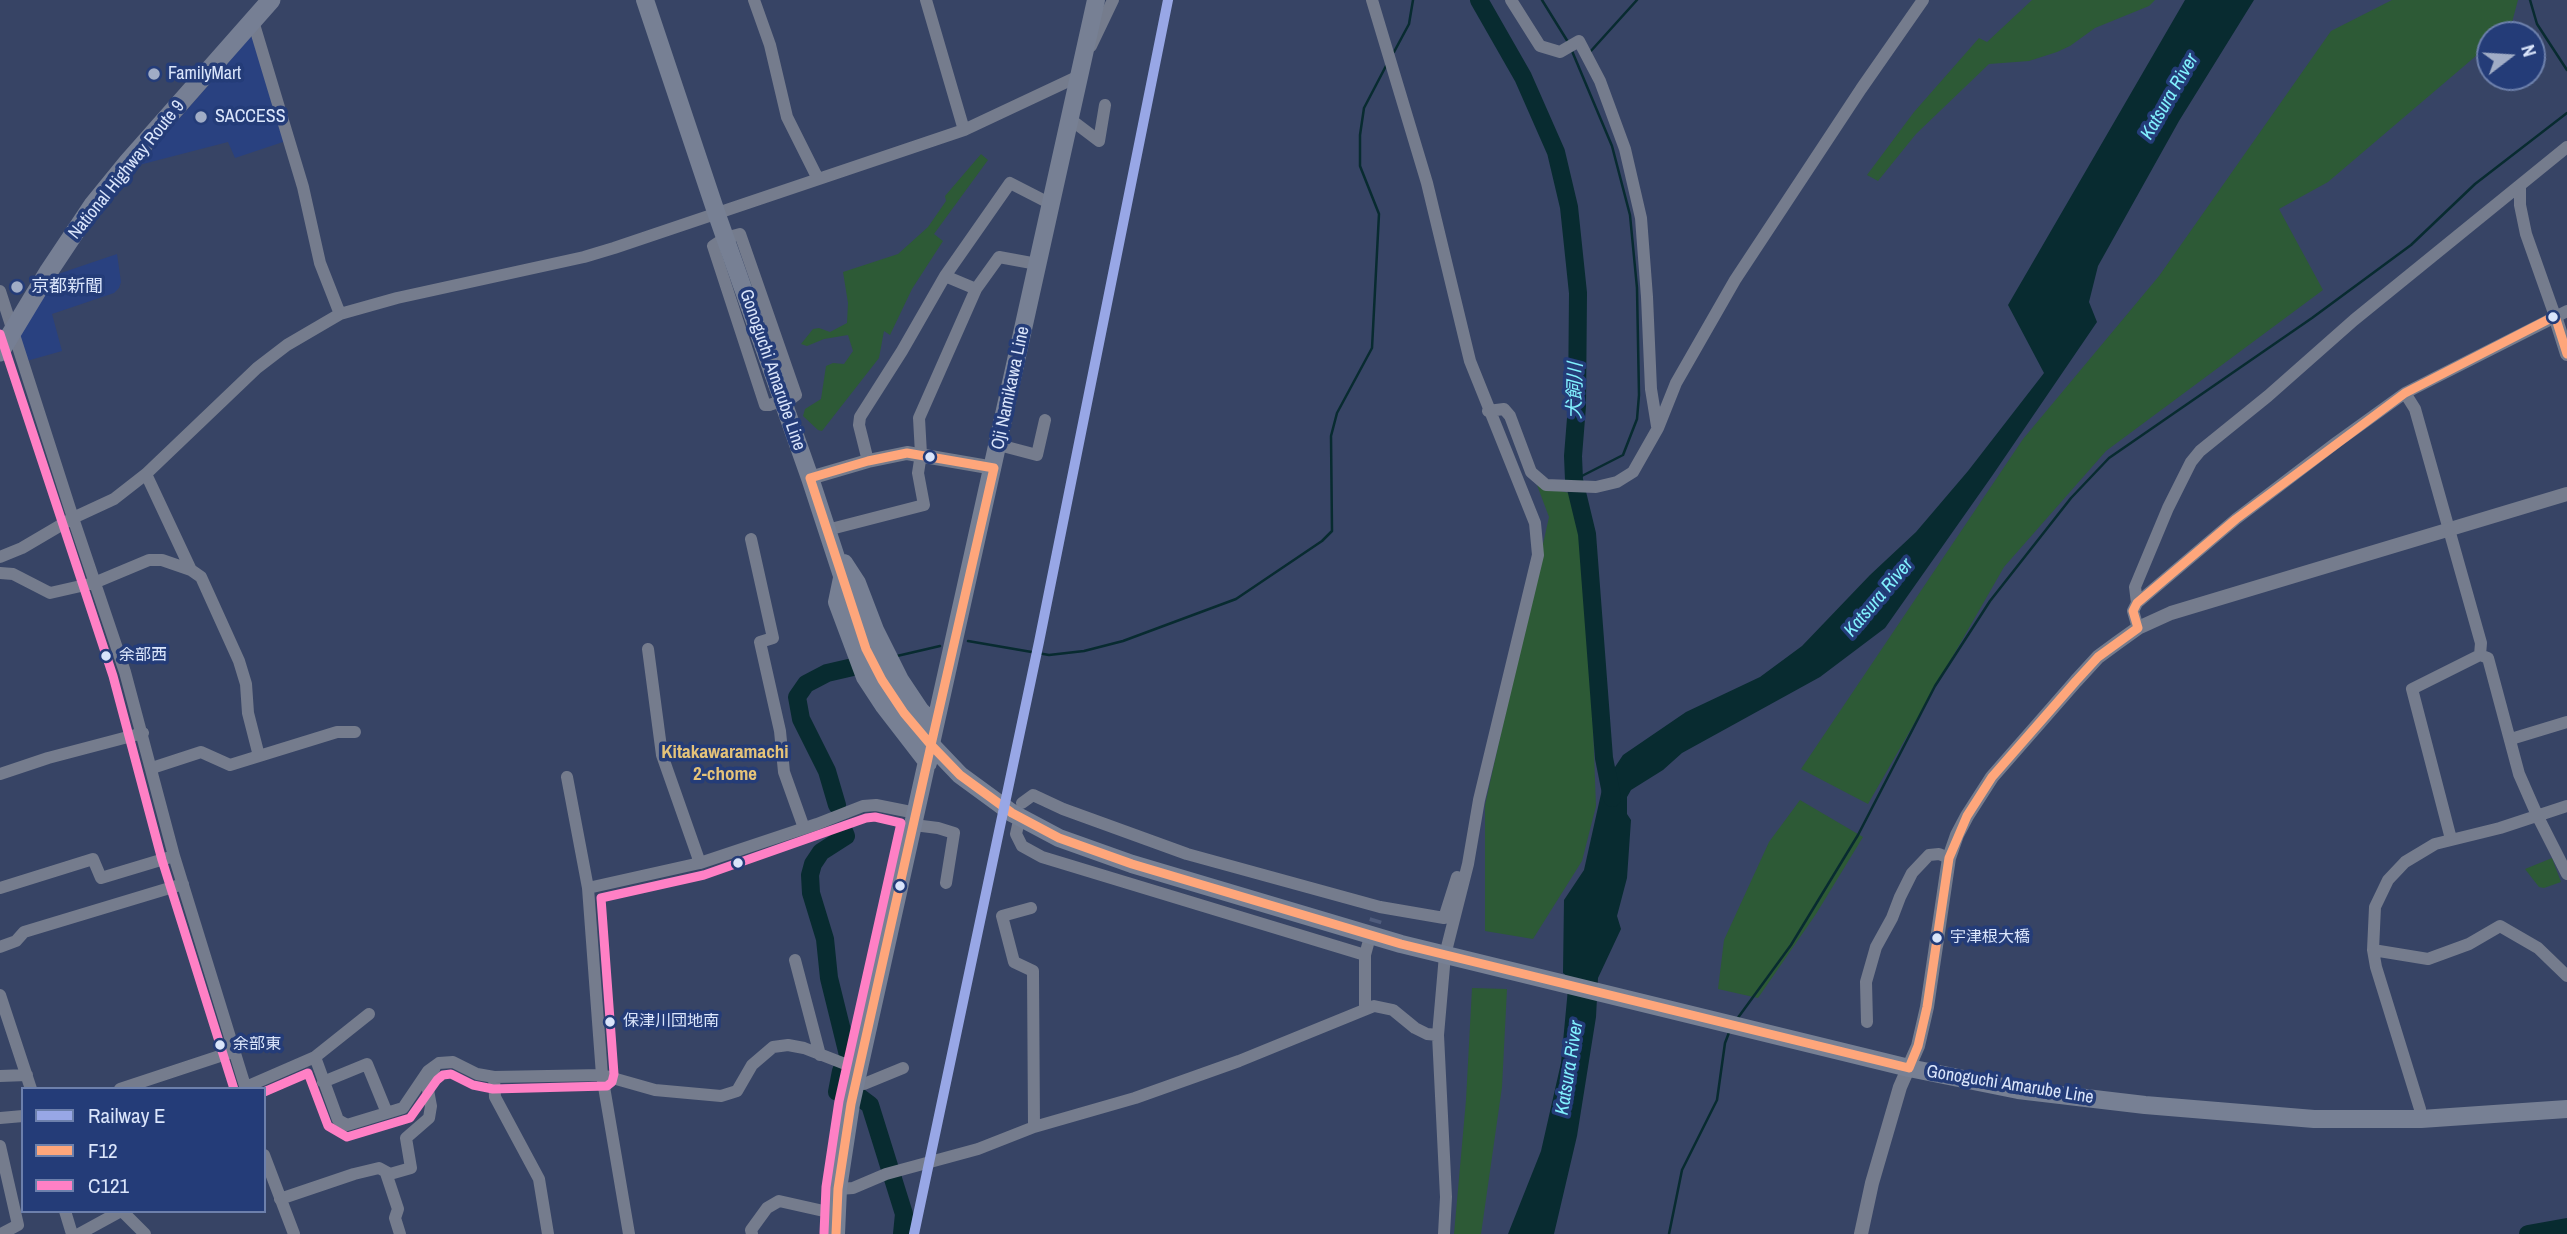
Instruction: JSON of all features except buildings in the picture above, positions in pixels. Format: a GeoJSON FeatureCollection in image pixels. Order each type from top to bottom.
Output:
{"type":"FeatureCollection","features":[{"type":"Feature","properties":{"kind":"highway","name":"National Highway Route 9"},"geometry":{"type":"LineString","coordinates":[[0,352],[93,205],[271,0]]}},
{"type":"Feature","properties":{"kind":"main road","name":"Gonoguchi Amarube Line"},"geometry":{"type":"LineString","coordinates":[[645,0],[810,478],[866,649],[882,680],[927,728],[960,775],[1017,814],[1059,838],[1132,864],[1401,944],[1858,1056],[2018,1090],[2169,1108],[2314,1119],[2421,1119],[2567,1109]]}},
{"type":"Feature","properties":{"kind":"main road"},"geometry":{"type":"LineString","coordinates":[[1081,71],[1096,0]]}},
{"type":"Feature","properties":{"kind":"main road","name":"Oji Namikawa Line"},"geometry":{"type":"LineString","coordinates":[[836,1234],[838,1189],[851,1104],[928,763],[927,728],[994,468],[1081,71]]}},
{"type":"Feature","properties":{"kind":"main road"},"geometry":{"type":"LineString","coordinates":[[828,534],[857,583],[875,630],[900,680],[920,710],[927,728]]}},
{"type":"Feature","properties":{"kind":"main road"},"geometry":{"type":"LineString","coordinates":[[842,578],[837,602],[865,677],[928,763]]}},
{"type":"Feature","properties":{"kind":"street"},"geometry":{"type":"LineString","coordinates":[[754,0],[770,45],[787,117],[818,179]]}},
{"type":"Feature","properties":{"kind":"street"},"geometry":{"type":"LineString","coordinates":[[926,0],[964,130]]}},
{"type":"Feature","properties":{"kind":"street","name":"Oji Namikawa Line"},"geometry":{"type":"LineString","coordinates":[[1081,71],[1113,0]]}},
{"type":"Feature","properties":{"kind":"street"},"geometry":{"type":"LineString","coordinates":[[1372,0],[1427,183],[1471,361],[1488,411],[1503,438],[1535,523],[1538,555],[1479,800],[1468,864],[1446,955],[1438,1035],[1446,1196],[1444,1234]]}},
{"type":"Feature","properties":{"kind":"street"},"geometry":{"type":"LineString","coordinates":[[1511,0],[1540,46],[1560,52],[1579,41],[1600,81],[1625,149],[1641,218],[1651,389],[1658,428]]}},
{"type":"Feature","properties":{"kind":"street"},"geometry":{"type":"LineString","coordinates":[[1488,411],[1504,410],[1510,415],[1531,472],[1546,485],[1596,487],[1617,482],[1633,472],[1658,428],[1676,383],[1735,280],[1923,0]]}},
{"type":"Feature","properties":{"kind":"street"},"geometry":{"type":"LineString","coordinates":[[253,21],[303,187],[320,263],[340,314]]}},
{"type":"Feature","properties":{"kind":"street"},"geometry":{"type":"LineString","coordinates":[[0,557],[114,499],[146,474],[257,368],[287,345],[340,314],[397,298],[584,257],[964,130],[1081,71]]}},
{"type":"Feature","properties":{"kind":"street"},"geometry":{"type":"LineString","coordinates":[[1070,119],[1099,141],[1105,105]]}},
{"type":"Feature","properties":{"kind":"street"},"geometry":{"type":"LineString","coordinates":[[2137,603],[2135,587],[2144,564],[2168,508],[2191,462],[2200,451],[2268,396],[2354,320],[2567,147]]}},
{"type":"Feature","properties":{"kind":"street"},"geometry":{"type":"LineString","coordinates":[[868,461],[859,425],[860,417],[945,276],[1010,183],[1051,204]]}},
{"type":"Feature","properties":{"kind":"street"},"geometry":{"type":"LineString","coordinates":[[2520,187],[2520,205],[2526,234],[2561,313],[2567,354]]}},
{"type":"Feature","properties":{"kind":"street"},"geometry":{"type":"LineString","coordinates":[[740,234],[796,395],[792,398],[765,405],[713,246],[725,238],[740,234]]}},
{"type":"Feature","properties":{"kind":"street"},"geometry":{"type":"LineString","coordinates":[[828,534],[925,505],[918,472],[921,454],[919,418],[976,289],[999,257],[1037,264]]}},
{"type":"Feature","properties":{"kind":"street"},"geometry":{"type":"LineString","coordinates":[[945,276],[976,289]]}},
{"type":"Feature","properties":{"kind":"street"},"geometry":{"type":"LineString","coordinates":[[0,291],[125,672],[174,856],[246,1087]]}},
{"type":"Feature","properties":{"kind":"street"},"geometry":{"type":"LineString","coordinates":[[2138,628],[2133,611],[2137,603],[2236,519],[2405,393],[2561,313]]}},
{"type":"Feature","properties":{"kind":"street"},"geometry":{"type":"LineString","coordinates":[[2405,393],[2415,409],[2481,643],[2480,655]]}},
{"type":"Feature","properties":{"kind":"street"},"geometry":{"type":"LineString","coordinates":[[999,445],[1037,455],[1045,419]]}},
{"type":"Feature","properties":{"kind":"street"},"geometry":{"type":"LineString","coordinates":[[810,478],[907,453],[994,468]]}},
{"type":"Feature","properties":{"kind":"street"},"geometry":{"type":"LineString","coordinates":[[146,474],[191,570]]}},
{"type":"Feature","properties":{"kind":"street"},"geometry":{"type":"LineString","coordinates":[[1861,1234],[1871,1182],[1900,1087],[1918,1046],[1927,1007],[1949,858],[1967,816],[1992,777],[2098,657],[2138,628],[2171,613],[2567,494]]}},
{"type":"Feature","properties":{"kind":"street"},"geometry":{"type":"LineString","coordinates":[[751,539],[773,638],[760,642],[780,732],[784,772],[804,828]]}},
{"type":"Feature","properties":{"kind":"street"},"geometry":{"type":"LineString","coordinates":[[0,573],[13,574],[50,593],[94,583],[149,560],[162,560],[191,570],[201,577],[239,662],[246,684],[247,713],[259,756]]}},
{"type":"Feature","properties":{"kind":"street"},"geometry":{"type":"LineString","coordinates":[[648,649],[662,755],[700,863]]}},
{"type":"Feature","properties":{"kind":"street"},"geometry":{"type":"LineString","coordinates":[[2451,839],[2412,689],[2480,655],[2488,658],[2519,774],[2567,874]]}},
{"type":"Feature","properties":{"kind":"street"},"geometry":{"type":"LineString","coordinates":[[2511,739],[2567,722]]}},
{"type":"Feature","properties":{"kind":"street"},"geometry":{"type":"LineString","coordinates":[[152,768],[201,752],[230,765],[337,732],[355,732]]}},
{"type":"Feature","properties":{"kind":"street"},"geometry":{"type":"LineString","coordinates":[[0,774],[48,758],[143,733]]}},
{"type":"Feature","properties":{"kind":"street"},"geometry":{"type":"LineString","coordinates":[[566,777],[588,888],[602,1076],[629,1234]]}},
{"type":"Feature","properties":{"kind":"street"},"geometry":{"type":"LineString","coordinates":[[1365,1008],[1367,949],[1208,909],[1042,857],[1022,846],[1016,834],[1017,814],[1033,795],[1203,859],[1378,913],[1444,918],[1458,873],[1468,864]]}},
{"type":"Feature","properties":{"kind":"street"},"geometry":{"type":"LineString","coordinates":[[588,888],[700,863],[863,806],[876,805],[954,833],[946,883]]}},
{"type":"Feature","properties":{"kind":"street"},"geometry":{"type":"LineString","coordinates":[[2421,1119],[2376,967],[2373,950],[2375,906],[2388,880],[2405,862],[2435,844],[2500,828],[2567,806]]}},
{"type":"Feature","properties":{"kind":"street"},"geometry":{"type":"LineString","coordinates":[[1867,1022],[1866,982],[1876,947],[1912,873],[1929,855],[1939,854],[1949,858]]}},
{"type":"Feature","properties":{"kind":"street"},"geometry":{"type":"LineString","coordinates":[[0,888],[93,859],[101,878],[174,856]]}},
{"type":"Feature","properties":{"kind":"street"},"geometry":{"type":"LineString","coordinates":[[1203,859],[1204,873]]}},
{"type":"Feature","properties":{"kind":"street"},"geometry":{"type":"LineString","coordinates":[[0,947],[16,941],[24,932],[184,884]]}},
{"type":"Feature","properties":{"kind":"street"},"geometry":{"type":"LineString","coordinates":[[1206,894],[1208,909]]}},
{"type":"Feature","properties":{"kind":"street"},"geometry":{"type":"LineString","coordinates":[[1031,908],[1002,916],[1014,962],[1032,971],[1034,1127]]}},
{"type":"Feature","properties":{"kind":"street"},"geometry":{"type":"LineString","coordinates":[[2373,950],[2428,959],[2469,944],[2500,926],[2538,948],[2567,976]]}},
{"type":"Feature","properties":{"kind":"street"},"geometry":{"type":"LineString","coordinates":[[795,960],[820,1055]]}},
{"type":"Feature","properties":{"kind":"street"},"geometry":{"type":"LineString","coordinates":[[0,995],[31,1087]]}},
{"type":"Feature","properties":{"kind":"street"},"geometry":{"type":"LineString","coordinates":[[838,1189],[853,1188],[890,1173],[978,1149],[1034,1127],[1135,1098],[1239,1061],[1365,1008],[1382,1006],[1403,1017],[1415,1028],[1427,1034],[1438,1035]]}},
{"type":"Feature","properties":{"kind":"street"},"geometry":{"type":"LineString","coordinates":[[248,1087],[315,1057],[369,1014]]}},
{"type":"Feature","properties":{"kind":"street"},"geometry":{"type":"LineString","coordinates":[[315,1057],[338,1120],[347,1125],[403,1108],[428,1070],[453,1062],[477,1074],[494,1077],[602,1076],[655,1090],[721,1096],[737,1091],[751,1065],[773,1047],[788,1045],[820,1055],[864,1084],[903,1068]]}},
{"type":"Feature","properties":{"kind":"street"},"geometry":{"type":"LineString","coordinates":[[126,1087],[235,1051]]}},
{"type":"Feature","properties":{"kind":"street"},"geometry":{"type":"LineString","coordinates":[[323,1082],[367,1064],[387,1113]]}},
{"type":"Feature","properties":{"kind":"street"},"geometry":{"type":"LineString","coordinates":[[280,1199],[379,1168],[390,1174],[411,1168],[406,1138],[429,1118],[431,1106],[428,1090],[435,1066]]}},
{"type":"Feature","properties":{"kind":"street"},"geometry":{"type":"LineString","coordinates":[[0,1076],[27,1075]]}},
{"type":"Feature","properties":{"kind":"street"},"geometry":{"type":"LineString","coordinates":[[494,1077],[495,1097],[538,1179],[548,1234]]}},
{"type":"Feature","properties":{"kind":"street"},"geometry":{"type":"LineString","coordinates":[[0,1118],[21,1116]]}},
{"type":"Feature","properties":{"kind":"street"},"geometry":{"type":"LineString","coordinates":[[0,1146],[18,1225],[1,1234]]}},
{"type":"Feature","properties":{"kind":"street"},"geometry":{"type":"LineString","coordinates":[[266,1160],[294,1234]]}},
{"type":"Feature","properties":{"kind":"street"},"geometry":{"type":"LineString","coordinates":[[386,1173],[398,1209],[395,1218],[400,1234]]}},
{"type":"Feature","properties":{"kind":"street"},"geometry":{"type":"LineString","coordinates":[[748,1233],[767,1208],[779,1201],[837,1214]]}},
{"type":"Feature","properties":{"kind":"street"},"geometry":{"type":"LineString","coordinates":[[66,1213],[72,1234]]}},
{"type":"Feature","properties":{"kind":"street"},"geometry":{"type":"LineString","coordinates":[[79,1234],[118,1213]]}},
{"type":"Feature","properties":{"kind":"street"},"geometry":{"type":"LineString","coordinates":[[124,1213],[145,1234]]}},
{"type":"Feature","properties":{"kind":"shaded area"},"geometry":{"type":"Polygon","coordinates":[[[251,36],[255,39],[286,141],[235,158],[228,142],[139,165],[251,36]]]}},
{"type":"Feature","properties":{"kind":"shaded area"},"geometry":{"type":"Polygon","coordinates":[[[117,254],[121,282],[119,288],[114,293],[52,314],[62,351],[23,362],[17,340],[58,274],[117,254]]]}},
{"type":"Feature","properties":{"kind":"green space"},"geometry":{"type":"Polygon","coordinates":[[[2032,0],[2155,0],[2149,6],[2095,28],[2057,52],[2029,61],[1989,64],[1916,134],[1878,181],[1867,175],[1914,112],[1979,38],[1987,42],[2032,0]]]}},
{"type":"Feature","properties":{"kind":"green space"},"geometry":{"type":"Polygon","coordinates":[[[2392,0],[2518,0],[2512,21],[2476,21],[2476,56],[2328,182],[2279,209],[2323,290],[2106,451],[2004,567],[1868,804],[1801,769],[2023,439],[2159,276],[2331,31],[2392,0]]]}},
{"type":"Feature","properties":{"kind":"green space"},"geometry":{"type":"Polygon","coordinates":[[[981,154],[988,160],[934,234],[943,241],[912,289],[890,335],[884,331],[879,358],[822,431],[818,430],[803,416],[805,409],[821,399],[826,366],[833,363],[844,364],[853,351],[848,335],[824,339],[807,346],[801,344],[813,329],[830,332],[847,323],[848,303],[843,272],[898,254],[928,227],[946,201],[945,196],[981,154]]]}},
{"type":"Feature","properties":{"kind":"green space"},"geometry":{"type":"Polygon","coordinates":[[[1537,485],[1569,493],[1580,520],[1590,648],[1596,806],[1582,861],[1533,939],[1485,931],[1485,805],[1549,517],[1537,485]]]}},
{"type":"Feature","properties":{"kind":"green space"},"geometry":{"type":"Polygon","coordinates":[[[1800,800],[1863,837],[1816,914],[1758,998],[1718,989],[1724,940],[1769,842],[1800,800]]]}},
{"type":"Feature","properties":{"kind":"green space"},"geometry":{"type":"Polygon","coordinates":[[[2552,858],[2561,882],[2539,887],[2525,869],[2552,858]]]}},
{"type":"Feature","properties":{"kind":"green space"},"geometry":{"type":"Polygon","coordinates":[[[1472,988],[1507,989],[1502,1087],[1481,1234],[1454,1234],[1466,1100],[1472,988]]]}},
{"type":"Feature","properties":{"kind":"water","name":"Katsura River"},"geometry":{"type":"Polygon","coordinates":[[[2185,0],[2254,0],[2179,121],[2098,266],[2089,302],[2097,322],[1992,476],[1885,628],[1820,677],[1682,753],[1663,770],[1631,790],[1627,797],[1627,814],[1631,820],[1627,878],[1617,916],[1621,929],[1598,978],[1596,1017],[1577,1136],[1554,1234],[1508,1234],[1541,1151],[1561,1063],[1569,978],[1563,973],[1564,900],[1584,870],[1603,785],[1623,755],[1686,712],[1760,677],[1802,646],[1870,575],[1916,532],[1968,471],[2044,373],[2008,305],[2185,0]]]}},
{"type":"Feature","properties":{"kind":"waterway"},"geometry":{"type":"LineString","coordinates":[[1394,52],[1409,24],[1413,0]]}},
{"type":"Feature","properties":{"kind":"waterway","name":"犬飼川"},"geometry":{"type":"LineString","coordinates":[[1479,0],[1523,77],[1556,152],[1569,207],[1578,293],[1574,480],[1587,534],[1604,758],[1612,798]]}},
{"type":"Feature","properties":{"kind":"waterway"},"geometry":{"type":"LineString","coordinates":[[1542,0],[1568,42]]}},
{"type":"Feature","properties":{"kind":"waterway"},"geometry":{"type":"LineString","coordinates":[[1590,52],[1637,0]]}},
{"type":"Feature","properties":{"kind":"waterway"},"geometry":{"type":"LineString","coordinates":[[2530,0],[2537,24],[2567,70]]}},
{"type":"Feature","properties":{"kind":"waterway"},"geometry":{"type":"LineString","coordinates":[[1572,51],[1612,146],[1630,215],[1637,288],[1639,395],[1637,419],[1623,455],[1574,480]]}},
{"type":"Feature","properties":{"kind":"waterway"},"geometry":{"type":"LineString","coordinates":[[968,641],[1049,655],[1084,651],[1123,641],[1236,599],[1322,541],[1332,531],[1331,436],[1337,413],[1372,348],[1379,214],[1360,166],[1360,135],[1364,108],[1387,64]]}},
{"type":"Feature","properties":{"kind":"waterway"},"geometry":{"type":"LineString","coordinates":[[1737,1019],[1791,945],[1858,835],[1935,686],[1990,601],[2071,498],[2109,458],[2312,318],[2411,245],[2475,184],[2567,113]]}},
{"type":"Feature","properties":{"kind":"waterway"},"geometry":{"type":"LineString","coordinates":[[897,656],[940,646]]}},
{"type":"Feature","properties":{"kind":"waterway"},"geometry":{"type":"LineString","coordinates":[[837,805],[827,771],[801,719],[797,697],[806,684],[827,673],[853,667]]}},
{"type":"Feature","properties":{"kind":"waterway"},"geometry":{"type":"LineString","coordinates":[[844,831],[846,836],[821,852],[810,875],[811,893],[825,939],[829,978],[848,1055]]}},
{"type":"Feature","properties":{"kind":"waterway"},"geometry":{"type":"LineString","coordinates":[[1669,1234],[1682,1170],[1717,1100],[1725,1043],[1730,1030]]}},
{"type":"Feature","properties":{"kind":"waterway"},"geometry":{"type":"LineString","coordinates":[[841,1071],[837,1092],[858,1096],[870,1105],[904,1214],[902,1234]]}},
{"type":"Feature","properties":{"kind":"waterway"},"geometry":{"type":"LineString","coordinates":[[2528,1234],[2567,1227]]}},
{"type":"Feature","properties":{"kind":"tunnel"},"geometry":{"type":"LineString","coordinates":[[1370,940],[1376,919]]}},
{"type":"Feature","properties":{"kind":"rail line","name":"E"},"geometry":{"type":"LineString","coordinates":[[914,1234],[1039,642],[1168,0]]}},
{"type":"Feature","properties":{"kind":"transit line","name":"F12"},"geometry":{"type":"LineString","coordinates":[[931,745],[960,775],[1012,813],[1059,838],[1132,864],[1401,944],[1909,1068],[1918,1046],[1927,1007],[1949,858],[1967,816],[1992,777],[2076,681],[2098,657],[2138,628],[2133,611],[2137,603],[2236,519],[2405,393],[2555,316],[2567,354]]}},
{"type":"Feature","properties":{"kind":"transit line","name":"C121"},"geometry":{"type":"LineString","coordinates":[[0,334],[113,676],[162,860],[233,1087]]}},
{"type":"Feature","properties":{"kind":"transit line","name":"F12"},"geometry":{"type":"LineString","coordinates":[[907,453],[994,468],[931,745],[904,713],[866,649],[810,478],[907,453]]}},
{"type":"Feature","properties":{"kind":"transit line","name":"F12"},"geometry":{"type":"LineString","coordinates":[[836,1234],[838,1189],[851,1104],[931,745]]}},
{"type":"Feature","properties":{"kind":"transit line","name":"C121"},"geometry":{"type":"LineString","coordinates":[[266,1091],[308,1073],[328,1126],[347,1137],[410,1118],[443,1075],[451,1074],[473,1085],[493,1089],[607,1086],[612,1082],[614,1074],[601,898],[704,875],[866,818],[875,817],[901,823],[839,1101],[826,1187],[824,1233]]}},
{"type":"Feature","properties":{"kind":"place","name":"FamilyMart"},"geometry":{"type":"Point","coordinates":[154,74]}},
{"type":"Feature","properties":{"kind":"place","name":"SACCESS"},"geometry":{"type":"Point","coordinates":[201,117]}},
{"type":"Feature","properties":{"kind":"place","name":"京都新聞"},"geometry":{"type":"Point","coordinates":[17,287]}},
{"type":"Feature","properties":{"kind":"place","name":"余部西"},"geometry":{"type":"Point","coordinates":[106,656]}},
{"type":"Feature","properties":{"kind":"place","name":"宇津根大橋"},"geometry":{"type":"Point","coordinates":[1937,938]}},
{"type":"Feature","properties":{"kind":"place","name":"保津川団地南"},"geometry":{"type":"Point","coordinates":[610,1022]}},
{"type":"Feature","properties":{"kind":"place","name":"余部東"},"geometry":{"type":"Point","coordinates":[220,1045]}},
{"type":"Feature","properties":{"kind":"district","name":"Kitakawaramachi 2-chome"},"geometry":{"type":"Point","coordinates":[725,764]}}]}
